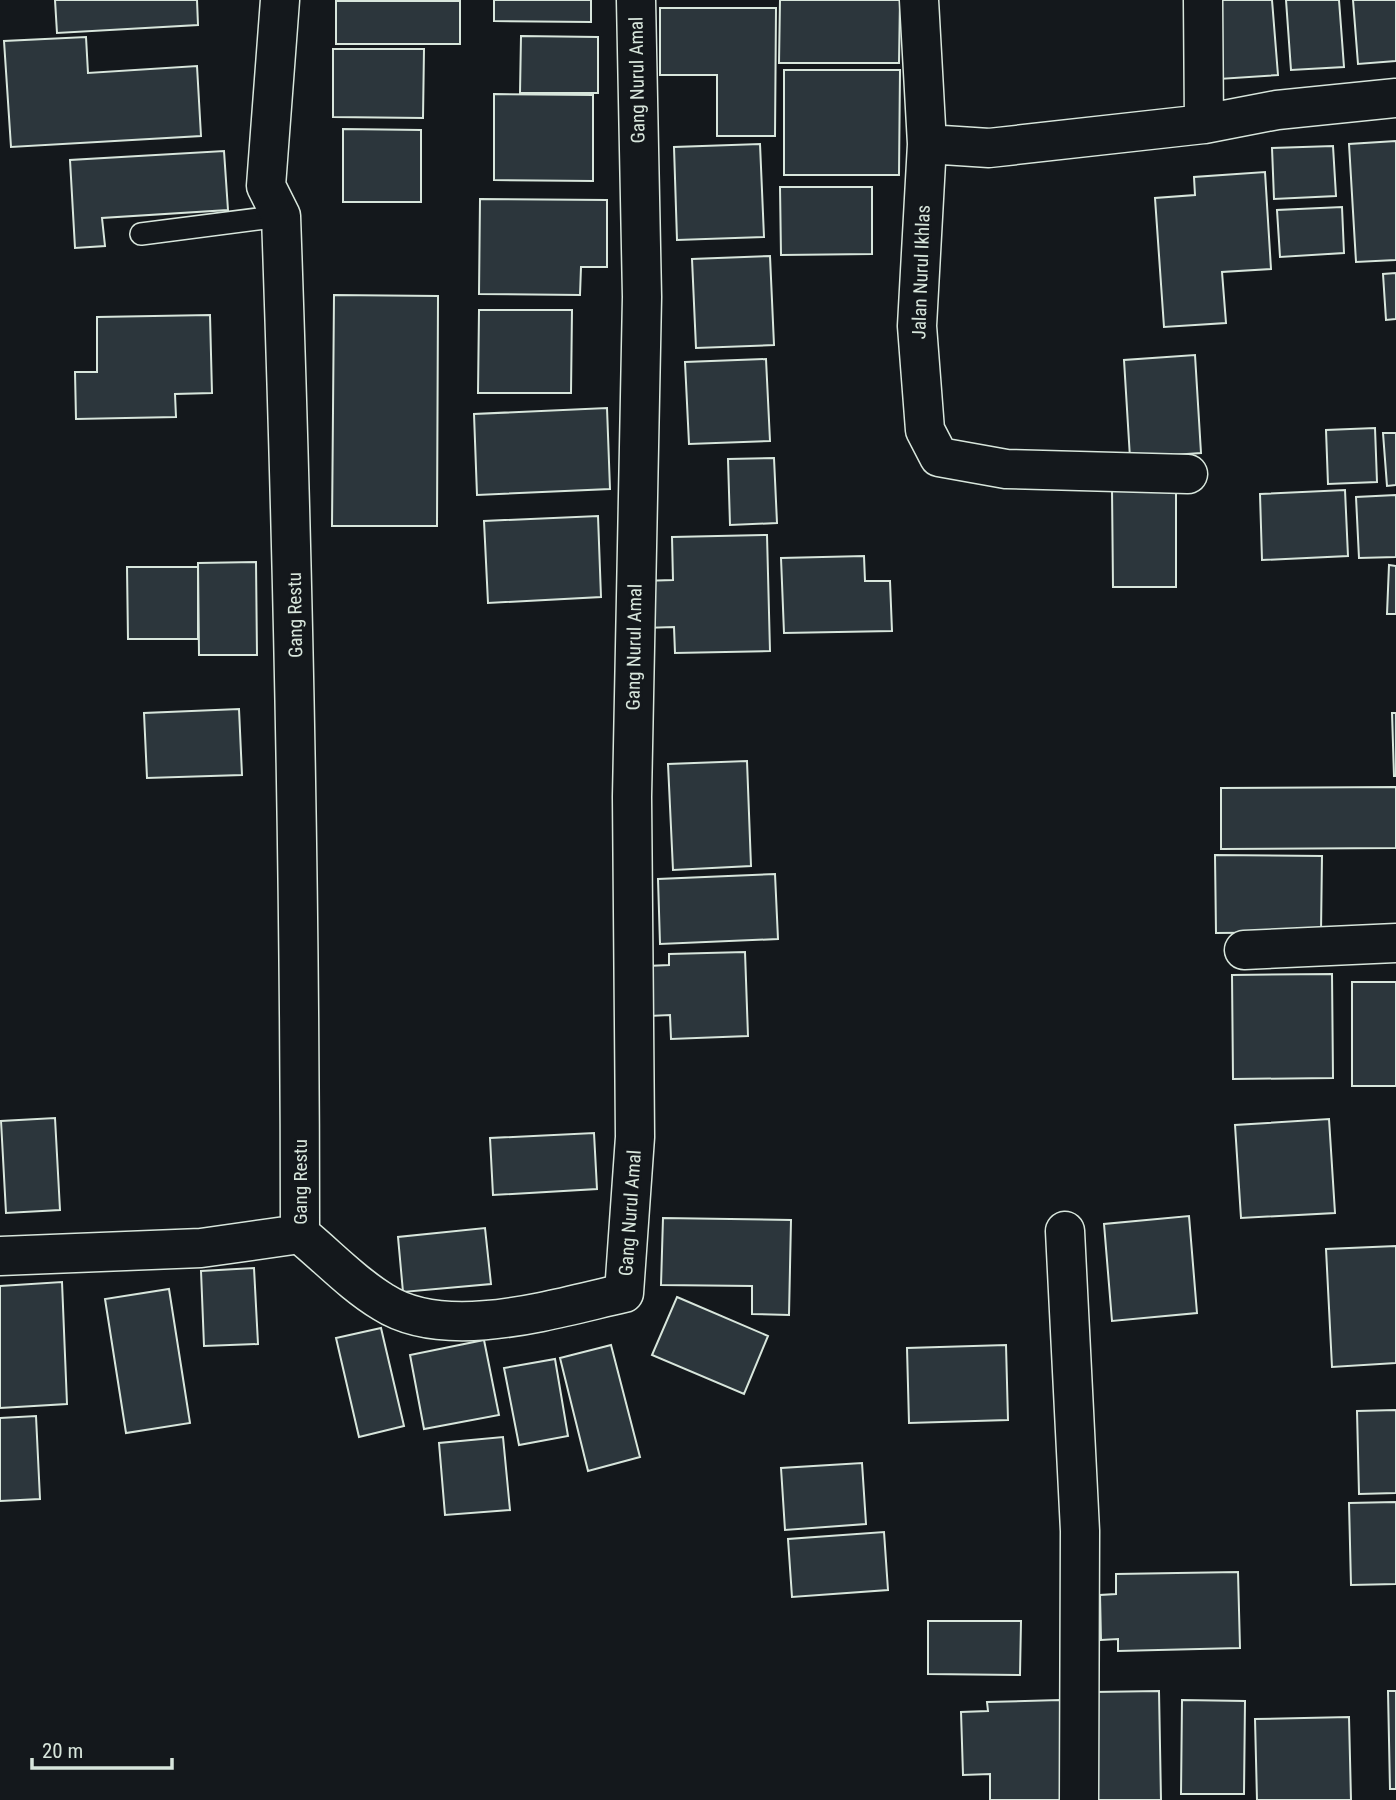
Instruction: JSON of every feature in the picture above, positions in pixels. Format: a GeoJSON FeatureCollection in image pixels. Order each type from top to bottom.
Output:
{"type":"FeatureCollection","features":[{"type":"Feature","properties":{"kind":"street","name":"Gang Restu"},"geometry":{"type":"LineString","coordinates":[[280,0],[266,187],[281,216],[294,573],[300,882],[300,1234]]}},
{"type":"Feature","properties":{"kind":"street","name":"Gang Nurul Amal"},"geometry":{"type":"LineString","coordinates":[[300,1234],[384,1303],[434,1320],[500,1321],[624,1293],[635,1137],[632,797],[642,297],[636,0]]}},
{"type":"Feature","properties":{"kind":"street","name":"Jalan Nurul Ikhlas"},"geometry":{"type":"LineString","coordinates":[[919,0],[927,144],[917,326],[925,430],[939,457],[1006,470],[1188,474]]}},
{"type":"Feature","properties":{"kind":"street"},"geometry":{"type":"LineString","coordinates":[[1203,0],[1204,124]]}},
{"type":"Feature","properties":{"kind":"street"},"geometry":{"type":"LineString","coordinates":[[927,144],[989,148],[1204,124],[1277,110],[1396,99]]}},
{"type":"Feature","properties":{"kind":"street"},"geometry":{"type":"LineString","coordinates":[[1244,950],[1396,943]]}},
{"type":"Feature","properties":{"kind":"street"},"geometry":{"type":"LineString","coordinates":[[1065,1231],[1080,1531],[1079,1800]]}},
{"type":"Feature","properties":{"kind":"street"},"geometry":{"type":"LineString","coordinates":[[0,1256],[201,1248],[300,1234]]}},
{"type":"Feature","properties":{"kind":"lane"},"geometry":{"type":"LineString","coordinates":[[141,234],[281,216]]}},
{"type":"Feature","properties":{"kind":"building"},"geometry":{"type":"Polygon","coordinates":[[[55,0],[197,0],[198,25],[57,33],[55,0]]]}},
{"type":"Feature","properties":{"kind":"building"},"geometry":{"type":"Polygon","coordinates":[[[494,0],[591,0],[591,22],[494,21],[494,0]]]}},
{"type":"Feature","properties":{"kind":"building"},"geometry":{"type":"Polygon","coordinates":[[[780,0],[900,0],[899,63],[779,63],[780,0]]]}},
{"type":"Feature","properties":{"kind":"building"},"geometry":{"type":"Polygon","coordinates":[[[1213,0],[1272,0],[1278,75],[1219,79],[1213,0]]]}},
{"type":"Feature","properties":{"kind":"building"},"geometry":{"type":"Polygon","coordinates":[[[1286,0],[1339,0],[1344,67],[1291,70],[1286,0]]]}},
{"type":"Feature","properties":{"kind":"building"},"geometry":{"type":"Polygon","coordinates":[[[1353,0],[1396,0],[1396,61],[1358,64],[1353,0]]]}},
{"type":"Feature","properties":{"kind":"building"},"geometry":{"type":"Polygon","coordinates":[[[336,1],[460,1],[460,44],[336,44],[336,1]]]}},
{"type":"Feature","properties":{"kind":"building"},"geometry":{"type":"Polygon","coordinates":[[[660,8],[776,8],[775,136],[717,136],[717,75],[660,75],[660,8]]]}},
{"type":"Feature","properties":{"kind":"building"},"geometry":{"type":"Polygon","coordinates":[[[521,36],[598,37],[598,93],[520,93],[521,36]]]}},
{"type":"Feature","properties":{"kind":"building"},"geometry":{"type":"Polygon","coordinates":[[[86,37],[88,73],[197,66],[201,136],[11,147],[4,41],[86,37]]]}},
{"type":"Feature","properties":{"kind":"building"},"geometry":{"type":"Polygon","coordinates":[[[333,49],[424,49],[423,118],[333,117],[333,49]]]}},
{"type":"Feature","properties":{"kind":"building"},"geometry":{"type":"Polygon","coordinates":[[[784,70],[900,70],[899,175],[784,175],[784,70]]]}},
{"type":"Feature","properties":{"kind":"building"},"geometry":{"type":"Polygon","coordinates":[[[494,94],[593,95],[593,181],[494,180],[494,94]]]}},
{"type":"Feature","properties":{"kind":"building"},"geometry":{"type":"Polygon","coordinates":[[[343,129],[421,130],[421,202],[343,202],[343,129]]]}},
{"type":"Feature","properties":{"kind":"building"},"geometry":{"type":"Polygon","coordinates":[[[1396,141],[1396,260],[1356,262],[1349,144],[1396,141]]]}},
{"type":"Feature","properties":{"kind":"building"},"geometry":{"type":"Polygon","coordinates":[[[760,144],[764,237],[677,240],[674,147],[760,144]]]}},
{"type":"Feature","properties":{"kind":"building"},"geometry":{"type":"Polygon","coordinates":[[[1333,146],[1336,196],[1274,199],[1272,148],[1333,146]]]}},
{"type":"Feature","properties":{"kind":"building"},"geometry":{"type":"Polygon","coordinates":[[[224,151],[228,210],[102,218],[105,246],[75,248],[70,160],[224,151]]]}},
{"type":"Feature","properties":{"kind":"building"},"geometry":{"type":"Polygon","coordinates":[[[1265,172],[1271,269],[1222,272],[1226,323],[1164,327],[1155,198],[1195,195],[1194,177],[1265,172]]]}},
{"type":"Feature","properties":{"kind":"building"},"geometry":{"type":"Polygon","coordinates":[[[780,187],[872,187],[872,254],[781,255],[780,187]]]}},
{"type":"Feature","properties":{"kind":"building"},"geometry":{"type":"Polygon","coordinates":[[[480,199],[607,200],[607,267],[581,267],[580,295],[479,294],[480,199]]]}},
{"type":"Feature","properties":{"kind":"building"},"geometry":{"type":"Polygon","coordinates":[[[1342,207],[1344,253],[1280,257],[1277,210],[1342,207]]]}},
{"type":"Feature","properties":{"kind":"building"},"geometry":{"type":"Polygon","coordinates":[[[770,256],[774,345],[696,348],[692,259],[770,256]]]}},
{"type":"Feature","properties":{"kind":"building"},"geometry":{"type":"Polygon","coordinates":[[[1396,273],[1396,319],[1386,320],[1383,274],[1396,273]]]}},
{"type":"Feature","properties":{"kind":"building"},"geometry":{"type":"Polygon","coordinates":[[[334,295],[438,296],[437,526],[332,526],[334,295]]]}},
{"type":"Feature","properties":{"kind":"building"},"geometry":{"type":"Polygon","coordinates":[[[479,310],[572,310],[571,393],[478,393],[479,310]]]}},
{"type":"Feature","properties":{"kind":"building"},"geometry":{"type":"Polygon","coordinates":[[[210,315],[212,393],[175,394],[176,417],[76,419],[75,372],[97,372],[97,317],[210,315]]]}},
{"type":"Feature","properties":{"kind":"building"},"geometry":{"type":"Polygon","coordinates":[[[1195,355],[1201,453],[1130,458],[1124,360],[1195,355]]]}},
{"type":"Feature","properties":{"kind":"building"},"geometry":{"type":"Polygon","coordinates":[[[766,359],[770,441],[689,444],[685,362],[766,359]]]}},
{"type":"Feature","properties":{"kind":"building"},"geometry":{"type":"Polygon","coordinates":[[[607,408],[610,489],[477,495],[474,414],[607,408]]]}},
{"type":"Feature","properties":{"kind":"building"},"geometry":{"type":"Polygon","coordinates":[[[1375,428],[1377,482],[1328,484],[1326,430],[1375,428]]]}},
{"type":"Feature","properties":{"kind":"building"},"geometry":{"type":"Polygon","coordinates":[[[1383,433],[1396,433],[1396,485],[1387,486],[1383,433]]]}},
{"type":"Feature","properties":{"kind":"building"},"geometry":{"type":"Polygon","coordinates":[[[774,458],[777,523],[730,525],[728,459],[774,458]]]}},
{"type":"Feature","properties":{"kind":"building"},"geometry":{"type":"Polygon","coordinates":[[[1176,488],[1176,587],[1113,587],[1112,489],[1176,488]]]}},
{"type":"Feature","properties":{"kind":"building"},"geometry":{"type":"Polygon","coordinates":[[[1345,490],[1348,556],[1262,560],[1260,494],[1345,490]]]}},
{"type":"Feature","properties":{"kind":"building"},"geometry":{"type":"Polygon","coordinates":[[[1396,495],[1396,557],[1359,558],[1356,497],[1396,495]]]}},
{"type":"Feature","properties":{"kind":"building"},"geometry":{"type":"Polygon","coordinates":[[[598,516],[601,597],[488,603],[484,521],[598,516]]]}},
{"type":"Feature","properties":{"kind":"building"},"geometry":{"type":"Polygon","coordinates":[[[767,535],[770,651],[675,653],[674,627],[643,628],[641,581],[673,580],[672,537],[767,535]]]}},
{"type":"Feature","properties":{"kind":"building"},"geometry":{"type":"Polygon","coordinates":[[[864,556],[865,581],[890,581],[892,631],[784,633],[781,558],[864,556]]]}},
{"type":"Feature","properties":{"kind":"building"},"geometry":{"type":"Polygon","coordinates":[[[256,562],[257,655],[199,655],[198,563],[256,562]]]}},
{"type":"Feature","properties":{"kind":"building"},"geometry":{"type":"Polygon","coordinates":[[[1389,565],[1396,566],[1396,614],[1387,614],[1389,565]]]}},
{"type":"Feature","properties":{"kind":"building"},"geometry":{"type":"Polygon","coordinates":[[[127,567],[198,567],[198,639],[128,639],[127,567]]]}},
{"type":"Feature","properties":{"kind":"building"},"geometry":{"type":"Polygon","coordinates":[[[239,709],[242,775],[147,778],[144,713],[239,709]]]}},
{"type":"Feature","properties":{"kind":"building"},"geometry":{"type":"Polygon","coordinates":[[[1392,713],[1396,713],[1396,776],[1394,776],[1392,713]]]}},
{"type":"Feature","properties":{"kind":"building"},"geometry":{"type":"Polygon","coordinates":[[[747,761],[751,866],[673,870],[668,764],[747,761]]]}},
{"type":"Feature","properties":{"kind":"building"},"geometry":{"type":"Polygon","coordinates":[[[1396,787],[1396,848],[1221,849],[1221,788],[1396,787]]]}},
{"type":"Feature","properties":{"kind":"building"},"geometry":{"type":"Polygon","coordinates":[[[1215,855],[1322,856],[1321,932],[1216,933],[1215,855]]]}},
{"type":"Feature","properties":{"kind":"building"},"geometry":{"type":"Polygon","coordinates":[[[775,874],[778,939],[660,944],[658,879],[775,874]]]}},
{"type":"Feature","properties":{"kind":"building"},"geometry":{"type":"Polygon","coordinates":[[[745,952],[748,1036],[671,1039],[670,1015],[649,1016],[647,966],[669,965],[669,954],[745,952]]]}},
{"type":"Feature","properties":{"kind":"building"},"geometry":{"type":"Polygon","coordinates":[[[1332,974],[1333,1078],[1233,1079],[1232,975],[1332,974]]]}},
{"type":"Feature","properties":{"kind":"building"},"geometry":{"type":"Polygon","coordinates":[[[1352,982],[1396,982],[1396,1086],[1352,1086],[1352,982]]]}},
{"type":"Feature","properties":{"kind":"building"},"geometry":{"type":"Polygon","coordinates":[[[55,1118],[60,1210],[6,1213],[1,1121],[55,1118]]]}},
{"type":"Feature","properties":{"kind":"building"},"geometry":{"type":"Polygon","coordinates":[[[1329,1119],[1335,1213],[1241,1218],[1235,1125],[1329,1119]]]}},
{"type":"Feature","properties":{"kind":"building"},"geometry":{"type":"Polygon","coordinates":[[[594,1133],[597,1189],[493,1195],[490,1138],[594,1133]]]}},
{"type":"Feature","properties":{"kind":"building"},"geometry":{"type":"Polygon","coordinates":[[[1189,1216],[1197,1313],[1112,1321],[1104,1224],[1189,1216]]]}},
{"type":"Feature","properties":{"kind":"building"},"geometry":{"type":"Polygon","coordinates":[[[663,1218],[791,1220],[789,1315],[752,1314],[752,1286],[661,1285],[663,1218]]]}},
{"type":"Feature","properties":{"kind":"building"},"geometry":{"type":"Polygon","coordinates":[[[485,1228],[491,1284],[403,1292],[398,1237],[485,1228]]]}},
{"type":"Feature","properties":{"kind":"building"},"geometry":{"type":"Polygon","coordinates":[[[1396,1246],[1396,1363],[1332,1367],[1326,1249],[1396,1246]]]}},
{"type":"Feature","properties":{"kind":"building"},"geometry":{"type":"Polygon","coordinates":[[[254,1268],[258,1344],[204,1346],[201,1271],[254,1268]]]}},
{"type":"Feature","properties":{"kind":"building"},"geometry":{"type":"Polygon","coordinates":[[[62,1282],[67,1404],[0,1408],[0,1286],[62,1282]]]}},
{"type":"Feature","properties":{"kind":"building"},"geometry":{"type":"Polygon","coordinates":[[[169,1289],[190,1423],[126,1433],[105,1299],[169,1289]]]}},
{"type":"Feature","properties":{"kind":"building"},"geometry":{"type":"Polygon","coordinates":[[[677,1297],[768,1336],[744,1394],[652,1355],[677,1297]]]}},
{"type":"Feature","properties":{"kind":"building"},"geometry":{"type":"Polygon","coordinates":[[[381,1328],[404,1426],[359,1437],[336,1338],[381,1328]]]}},
{"type":"Feature","properties":{"kind":"building"},"geometry":{"type":"Polygon","coordinates":[[[484,1340],[499,1415],[424,1429],[410,1355],[484,1340]]]}},
{"type":"Feature","properties":{"kind":"building"},"geometry":{"type":"Polygon","coordinates":[[[611,1345],[640,1457],[588,1471],[560,1358],[611,1345]]]}},
{"type":"Feature","properties":{"kind":"building"},"geometry":{"type":"Polygon","coordinates":[[[1006,1345],[1008,1420],[909,1423],[907,1348],[1006,1345]]]}},
{"type":"Feature","properties":{"kind":"building"},"geometry":{"type":"Polygon","coordinates":[[[555,1359],[568,1436],[519,1445],[504,1368],[555,1359]]]}},
{"type":"Feature","properties":{"kind":"building"},"geometry":{"type":"Polygon","coordinates":[[[1396,1410],[1396,1493],[1359,1494],[1357,1411],[1396,1410]]]}},
{"type":"Feature","properties":{"kind":"building"},"geometry":{"type":"Polygon","coordinates":[[[36,1416],[40,1499],[0,1501],[0,1418],[36,1416]]]}},
{"type":"Feature","properties":{"kind":"building"},"geometry":{"type":"Polygon","coordinates":[[[503,1437],[510,1510],[445,1515],[439,1443],[503,1437]]]}},
{"type":"Feature","properties":{"kind":"building"},"geometry":{"type":"Polygon","coordinates":[[[862,1463],[866,1524],[785,1530],[781,1468],[862,1463]]]}},
{"type":"Feature","properties":{"kind":"building"},"geometry":{"type":"Polygon","coordinates":[[[1396,1502],[1396,1584],[1351,1585],[1349,1503],[1396,1502]]]}},
{"type":"Feature","properties":{"kind":"building"},"geometry":{"type":"Polygon","coordinates":[[[884,1532],[888,1590],[792,1597],[788,1539],[884,1532]]]}},
{"type":"Feature","properties":{"kind":"building"},"geometry":{"type":"Polygon","coordinates":[[[1238,1572],[1240,1648],[1118,1651],[1118,1639],[1101,1640],[1100,1595],[1116,1594],[1116,1574],[1238,1572]]]}},
{"type":"Feature","properties":{"kind":"building"},"geometry":{"type":"Polygon","coordinates":[[[928,1621],[1021,1621],[1020,1675],[928,1674],[928,1621]]]}},
{"type":"Feature","properties":{"kind":"building"},"geometry":{"type":"Polygon","coordinates":[[[1159,1691],[1161,1800],[1095,1800],[1094,1692],[1159,1691]]]}},
{"type":"Feature","properties":{"kind":"building"},"geometry":{"type":"Polygon","coordinates":[[[1388,1691],[1396,1691],[1396,1789],[1390,1789],[1388,1691]]]}},
{"type":"Feature","properties":{"kind":"building"},"geometry":{"type":"Polygon","coordinates":[[[1060,1700],[1063,1800],[990,1800],[990,1774],[963,1775],[961,1712],[988,1711],[987,1702],[1060,1700]]]}},
{"type":"Feature","properties":{"kind":"building"},"geometry":{"type":"Polygon","coordinates":[[[1182,1700],[1245,1701],[1244,1794],[1181,1794],[1182,1700]]]}},
{"type":"Feature","properties":{"kind":"building"},"geometry":{"type":"Polygon","coordinates":[[[1349,1717],[1351,1800],[1257,1800],[1255,1719],[1349,1717]]]}}]}
